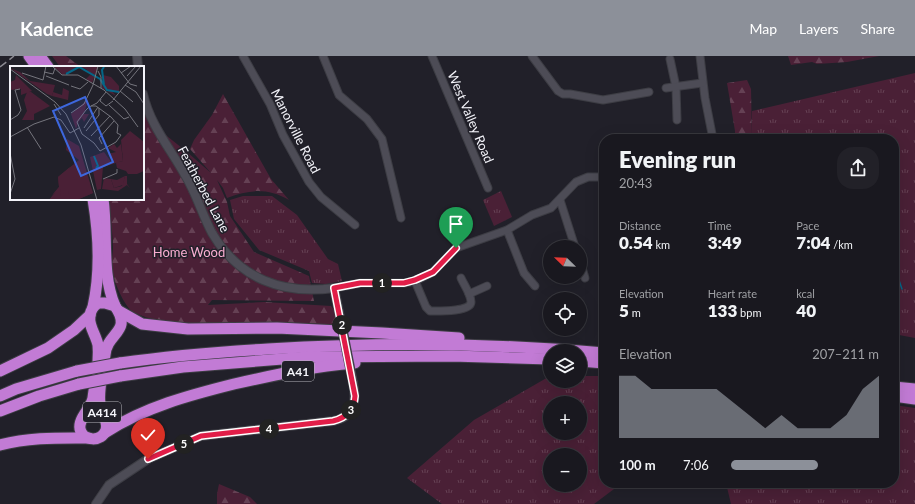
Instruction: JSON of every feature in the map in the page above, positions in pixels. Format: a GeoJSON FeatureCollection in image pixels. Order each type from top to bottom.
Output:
{"type":"FeatureCollection","features":[{"type":"Feature","properties":{"kind":"highway"},"geometry":{"type":"LineString","coordinates":[[29,56],[36,66]]}},
{"type":"Feature","properties":{"kind":"highway"},"geometry":{"type":"LineString","coordinates":[[40,56],[47,66]]}},
{"type":"Feature","properties":{"kind":"highway","name":"A414"},"geometry":{"type":"LineString","coordinates":[[93,200],[99,259],[97,288],[89,322],[96,334],[98,354],[92,403],[80,422],[80,429],[84,435],[89,438],[98,438],[106,432],[107,426],[100,403],[104,358],[109,343],[122,323],[122,317],[109,288],[107,278],[106,216],[103,200]]}},
{"type":"Feature","properties":{"kind":"highway"},"geometry":{"type":"LineString","coordinates":[[0,371],[48,348],[74,330],[98,303],[105,303],[117,308],[142,324],[173,328],[277,328],[382,333],[534,344],[543,349]]}},
{"type":"Feature","properties":{"kind":"highway","name":"A41"},"geometry":{"type":"LineString","coordinates":[[0,396],[16,389],[77,371],[166,356],[216,352],[379,344],[449,344],[543,353]]}},
{"type":"Feature","properties":{"kind":"highway","name":"A41"},"geometry":{"type":"LineString","coordinates":[[587,353],[599,353]]}},
{"type":"Feature","properties":{"kind":"highway","name":"A41"},"geometry":{"type":"LineString","coordinates":[[0,411],[39,396],[79,384],[183,366],[308,357],[543,354]]}},
{"type":"Feature","properties":{"kind":"highway","name":"A41"},"geometry":{"type":"LineString","coordinates":[[106,432],[136,415],[169,402],[218,388],[271,376],[337,365],[374,362],[399,356]]}},
{"type":"Feature","properties":{"kind":"highway"},"geometry":{"type":"LineString","coordinates":[[587,362],[599,363]]}},
{"type":"Feature","properties":{"kind":"highway"},"geometry":{"type":"LineString","coordinates":[[899,388],[915,390]]}},
{"type":"Feature","properties":{"kind":"highway"},"geometry":{"type":"LineString","coordinates":[[899,397],[915,399]]}},
{"type":"Feature","properties":{"kind":"highway"},"geometry":{"type":"LineString","coordinates":[[0,444],[37,439],[89,438]]}},
{"type":"Feature","properties":{"kind":"street","name":"Manorville Road"},"geometry":{"type":"LineString","coordinates":[[243,56],[270,104],[283,135],[309,182],[321,197],[355,225]]}},
{"type":"Feature","properties":{"kind":"street"},"geometry":{"type":"LineString","coordinates":[[323,56],[339,95],[367,119],[382,139],[401,218]]}},
{"type":"Feature","properties":{"kind":"street","name":"West Valley Road"},"geometry":{"type":"LineString","coordinates":[[432,56],[488,188]]}},
{"type":"Feature","properties":{"kind":"street"},"geometry":{"type":"LineString","coordinates":[[532,56],[558,91],[563,94],[603,100],[649,92]]}},
{"type":"Feature","properties":{"kind":"street"},"geometry":{"type":"LineString","coordinates":[[700,56],[702,83],[712,134]]}},
{"type":"Feature","properties":{"kind":"street"},"geometry":{"type":"LineString","coordinates":[[670,59],[676,87],[677,120]]}},
{"type":"Feature","properties":{"kind":"street"},"geometry":{"type":"LineString","coordinates":[[666,88],[702,83]]}},
{"type":"Feature","properties":{"kind":"street","name":"Featherbed Lane"},"geometry":{"type":"LineString","coordinates":[[144,98],[149,115],[154,125],[186,176],[211,231],[231,258],[248,272],[273,284],[301,289],[334,288]]}},
{"type":"Feature","properties":{"kind":"street"},"geometry":{"type":"LineString","coordinates":[[96,504],[109,485],[148,459],[201,436],[341,419],[350,412],[354,405],[355,396],[334,288],[360,283],[404,283],[415,280],[433,272],[456,248],[507,230],[532,215],[551,208],[576,182],[588,177],[599,177]]}},
{"type":"Feature","properties":{"kind":"street"},"geometry":{"type":"LineString","coordinates":[[560,200],[574,240]]}},
{"type":"Feature","properties":{"kind":"street"},"geometry":{"type":"LineString","coordinates":[[507,230],[524,272],[535,286]]}},
{"type":"Feature","properties":{"kind":"street"},"geometry":{"type":"LineString","coordinates":[[415,280],[426,307],[430,311],[466,308],[470,305],[471,302],[469,294],[461,278]]}},
{"type":"Feature","properties":{"kind":"street"},"geometry":{"type":"LineString","coordinates":[[469,294],[488,288],[484,279]]}},
{"type":"Feature","properties":{"kind":"green space"},"geometry":{"type":"Polygon","coordinates":[[[52,56],[66,56],[80,66],[59,66],[52,56]]]}},
{"type":"Feature","properties":{"kind":"green space"},"geometry":{"type":"Polygon","coordinates":[[[788,56],[879,56],[847,62],[817,64],[812,62],[791,65],[788,56]]]}},
{"type":"Feature","properties":{"kind":"green space"},"geometry":{"type":"Polygon","coordinates":[[[915,73],[915,338],[899,335],[899,134],[752,134],[752,111],[915,73]]]}},
{"type":"Feature","properties":{"kind":"green space"},"geometry":{"type":"Polygon","coordinates":[[[747,80],[751,89],[752,134],[735,134],[727,83],[747,80]]]}},
{"type":"Feature","properties":{"kind":"green space","name":"Home Wood"},"geometry":{"type":"Polygon","coordinates":[[[223,94],[271,179],[289,200],[274,193],[259,191],[243,193],[227,198],[223,188],[217,180],[227,202],[230,216],[254,252],[309,276],[314,301],[212,300],[208,305],[264,302],[331,306],[335,311],[338,325],[175,322],[140,315],[133,312],[126,304],[114,280],[112,269],[113,242],[108,200],[144,200],[144,113],[153,125],[211,173],[190,149],[194,140],[212,115],[223,94]]]}},
{"type":"Feature","properties":{"kind":"green space"},"geometry":{"type":"Polygon","coordinates":[[[501,191],[512,217],[494,226],[483,200],[501,191]]]}},
{"type":"Feature","properties":{"kind":"green space"},"geometry":{"type":"Polygon","coordinates":[[[243,196],[272,196],[297,215],[328,259],[338,264],[342,281],[326,284],[312,283],[309,271],[259,250],[234,219],[230,200],[243,196]]]}},
{"type":"Feature","properties":{"kind":"green space"},"geometry":{"type":"Polygon","coordinates":[[[587,376],[599,376],[599,488],[615,488],[594,504],[442,504],[407,478],[474,420],[543,380],[543,388],[587,388],[587,376]]]}},
{"type":"Feature","properties":{"kind":"green space"},"geometry":{"type":"Polygon","coordinates":[[[899,406],[915,408],[915,504],[731,504],[727,488],[899,488],[899,406]]]}},
{"type":"Feature","properties":{"kind":"green space"},"geometry":{"type":"Polygon","coordinates":[[[219,484],[250,497],[257,504],[217,504],[219,484]]]}},
{"type":"Feature","properties":{"kind":"waterway"},"geometry":{"type":"LineString","coordinates":[[899,280],[902,289]]}},
{"type":"Feature","properties":{"kind":"railway"},"geometry":{"type":"LineString","coordinates":[[0,67],[14,56]]}},
{"type":"Feature","properties":{"kind":"route"},"geometry":{"type":"LineString","coordinates":[[148,459],[201,436],[333,421],[344,417],[350,412],[354,405],[355,392],[334,288],[360,283],[404,283],[415,280],[433,272],[456,248]]}}]}
